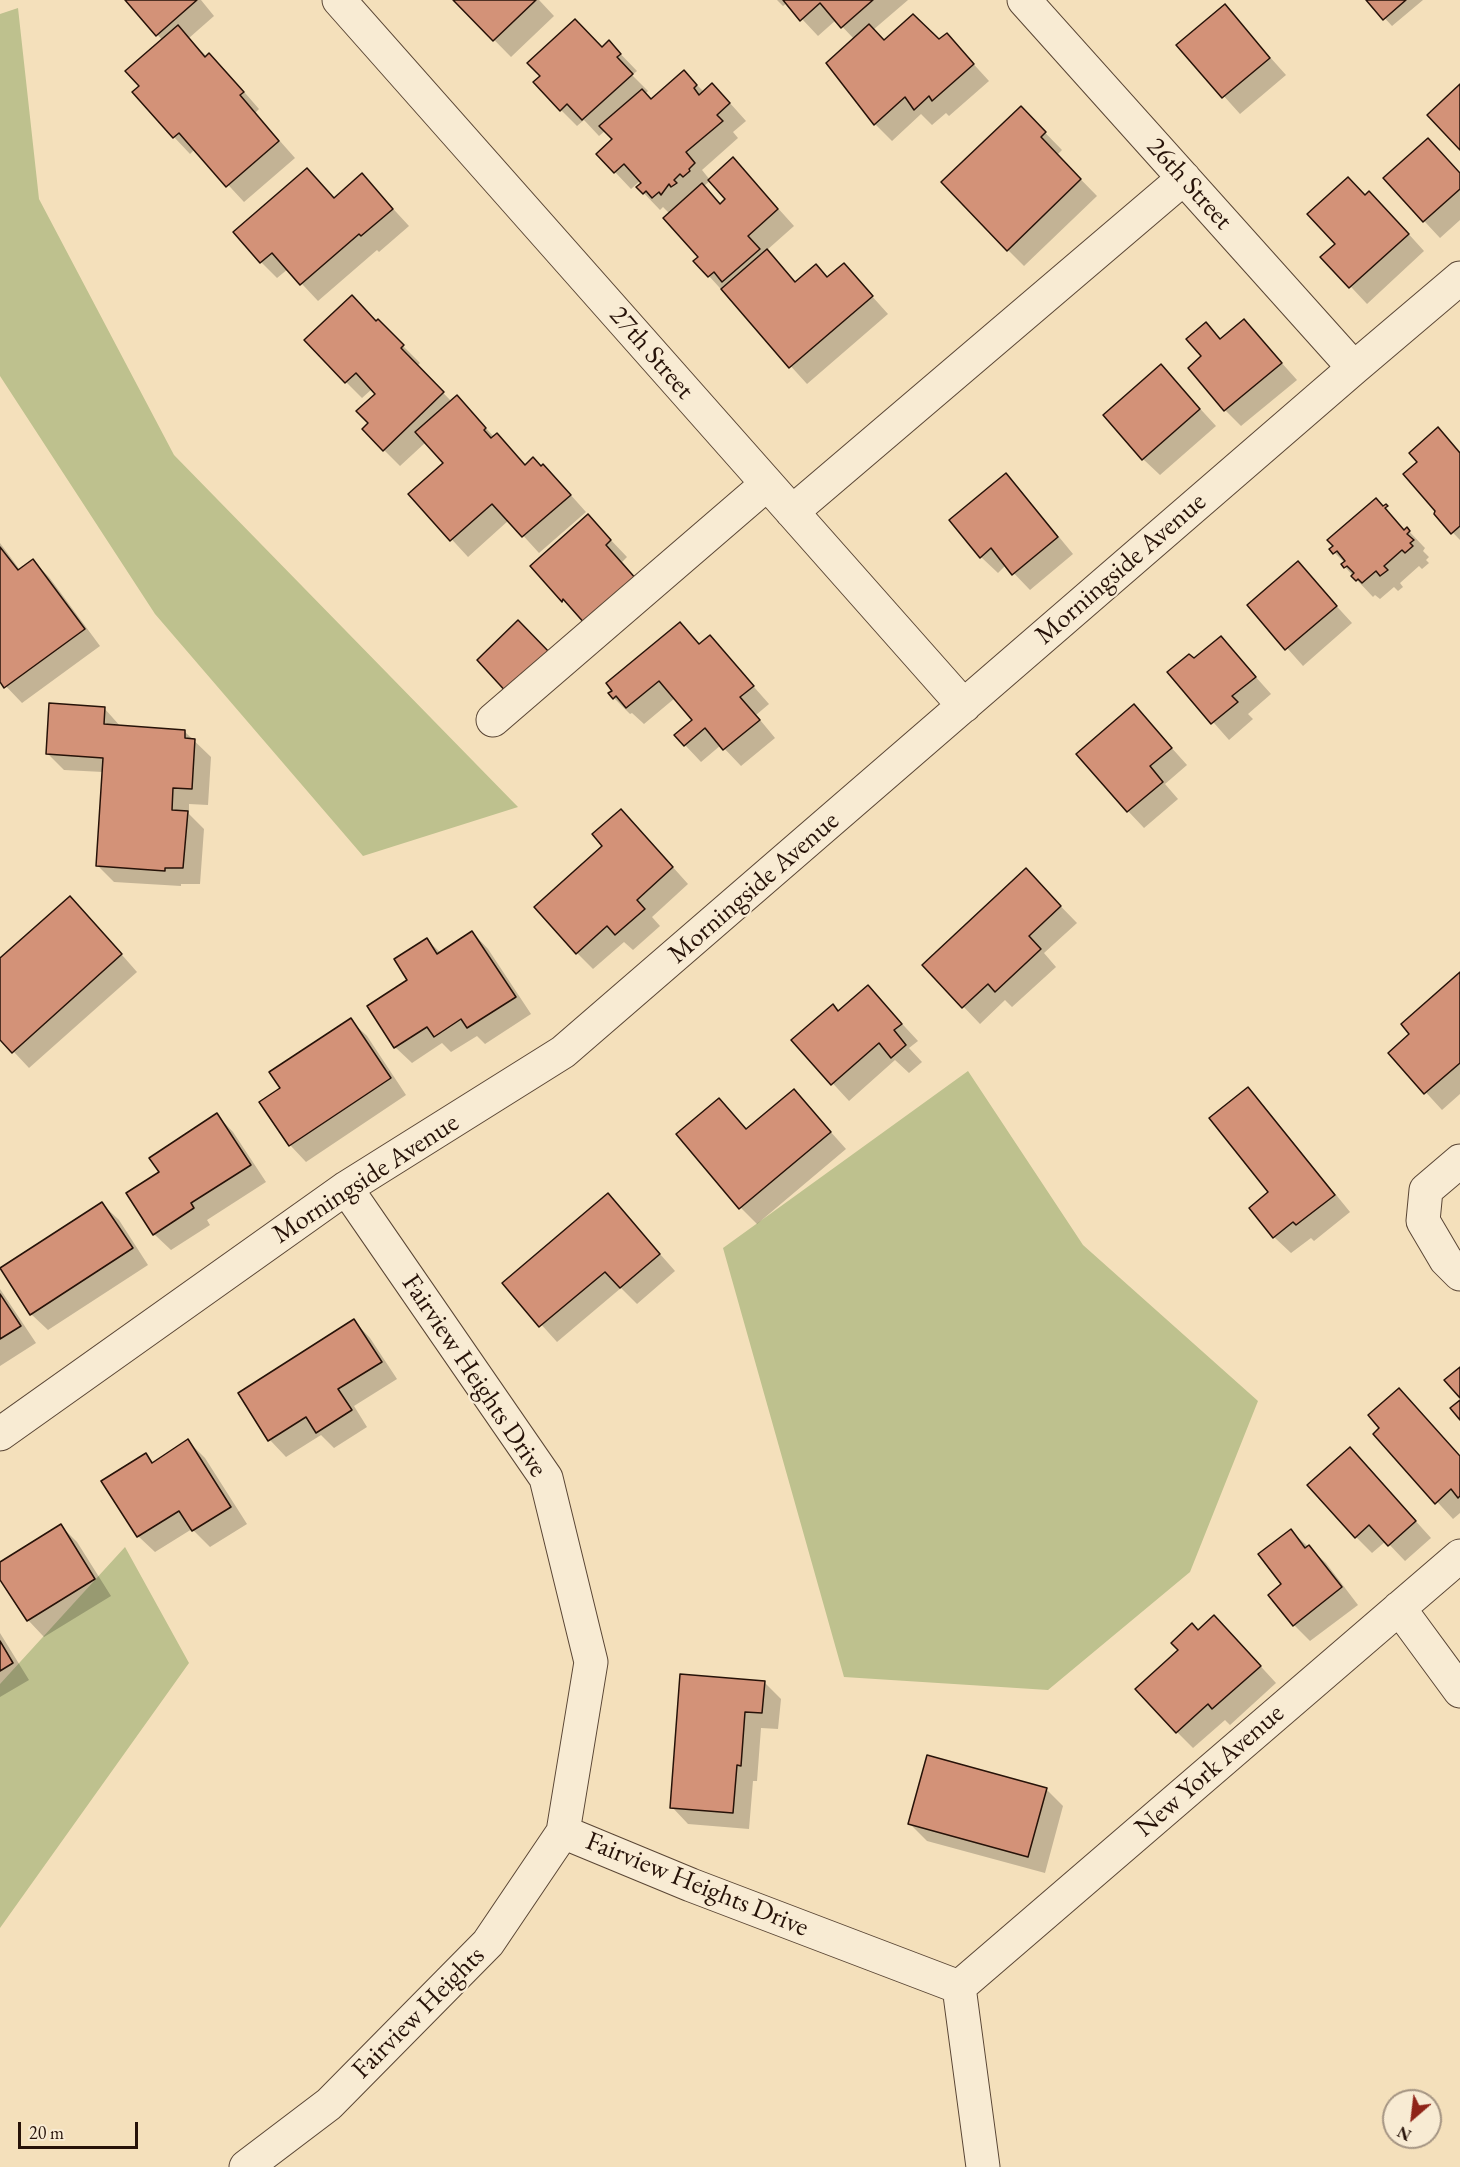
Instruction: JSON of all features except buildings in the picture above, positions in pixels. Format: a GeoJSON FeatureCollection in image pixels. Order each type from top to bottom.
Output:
{"type":"FeatureCollection","features":[{"type":"Feature","properties":{"kind":"street","name":"27th Street"},"geometry":{"type":"LineString","coordinates":[[339,0],[964,706]]}},
{"type":"Feature","properties":{"kind":"street","name":"26th Street"},"geometry":{"type":"LineString","coordinates":[[1024,0],[1354,368]]}},
{"type":"Feature","properties":{"kind":"street"},"geometry":{"type":"LineString","coordinates":[[792,512],[1184,178]]}},
{"type":"Feature","properties":{"kind":"street","name":"Morningside Avenue"},"geometry":{"type":"LineString","coordinates":[[0,1434],[346,1188],[563,1052],[1460,278]]}},
{"type":"Feature","properties":{"kind":"street"},"geometry":{"type":"LineString","coordinates":[[493,720],[767,484]]}},
{"type":"Feature","properties":{"kind":"street"},"geometry":{"type":"LineString","coordinates":[[1460,1161],[1426,1190],[1423,1221],[1446,1260],[1460,1274]]}},
{"type":"Feature","properties":{"kind":"street","name":"Fairview Heights Drive"},"geometry":{"type":"LineString","coordinates":[[346,1188],[546,1478],[591,1662],[563,1832],[691,1885],[959,1987]]}},
{"type":"Feature","properties":{"kind":"street","name":"New York Avenue"},"geometry":{"type":"LineString","coordinates":[[959,1987],[1460,1556]]}},
{"type":"Feature","properties":{"kind":"street"},"geometry":{"type":"LineString","coordinates":[[1400,1608],[1460,1691]]}},
{"type":"Feature","properties":{"kind":"street","name":"Fairview Heights"},"geometry":{"type":"LineString","coordinates":[[246,2167],[329,2103],[488,1943],[563,1832]]}},
{"type":"Feature","properties":{"kind":"street"},"geometry":{"type":"LineString","coordinates":[[959,1987],[983,2167]]}},
{"type":"Feature","properties":{"kind":"green space"},"geometry":{"type":"Polygon","coordinates":[[[18,8],[39,199],[174,455],[518,807],[363,856],[155,614],[0,376],[0,14],[18,8]]]}},
{"type":"Feature","properties":{"kind":"green space"},"geometry":{"type":"Polygon","coordinates":[[[968,1071],[1083,1245],[1258,1401],[1190,1572],[1048,1690],[844,1677],[723,1248],[968,1071]]]}},
{"type":"Feature","properties":{"kind":"green space"},"geometry":{"type":"Polygon","coordinates":[[[125,1547],[189,1663],[0,1928],[0,1684],[125,1547]]]}}]}
